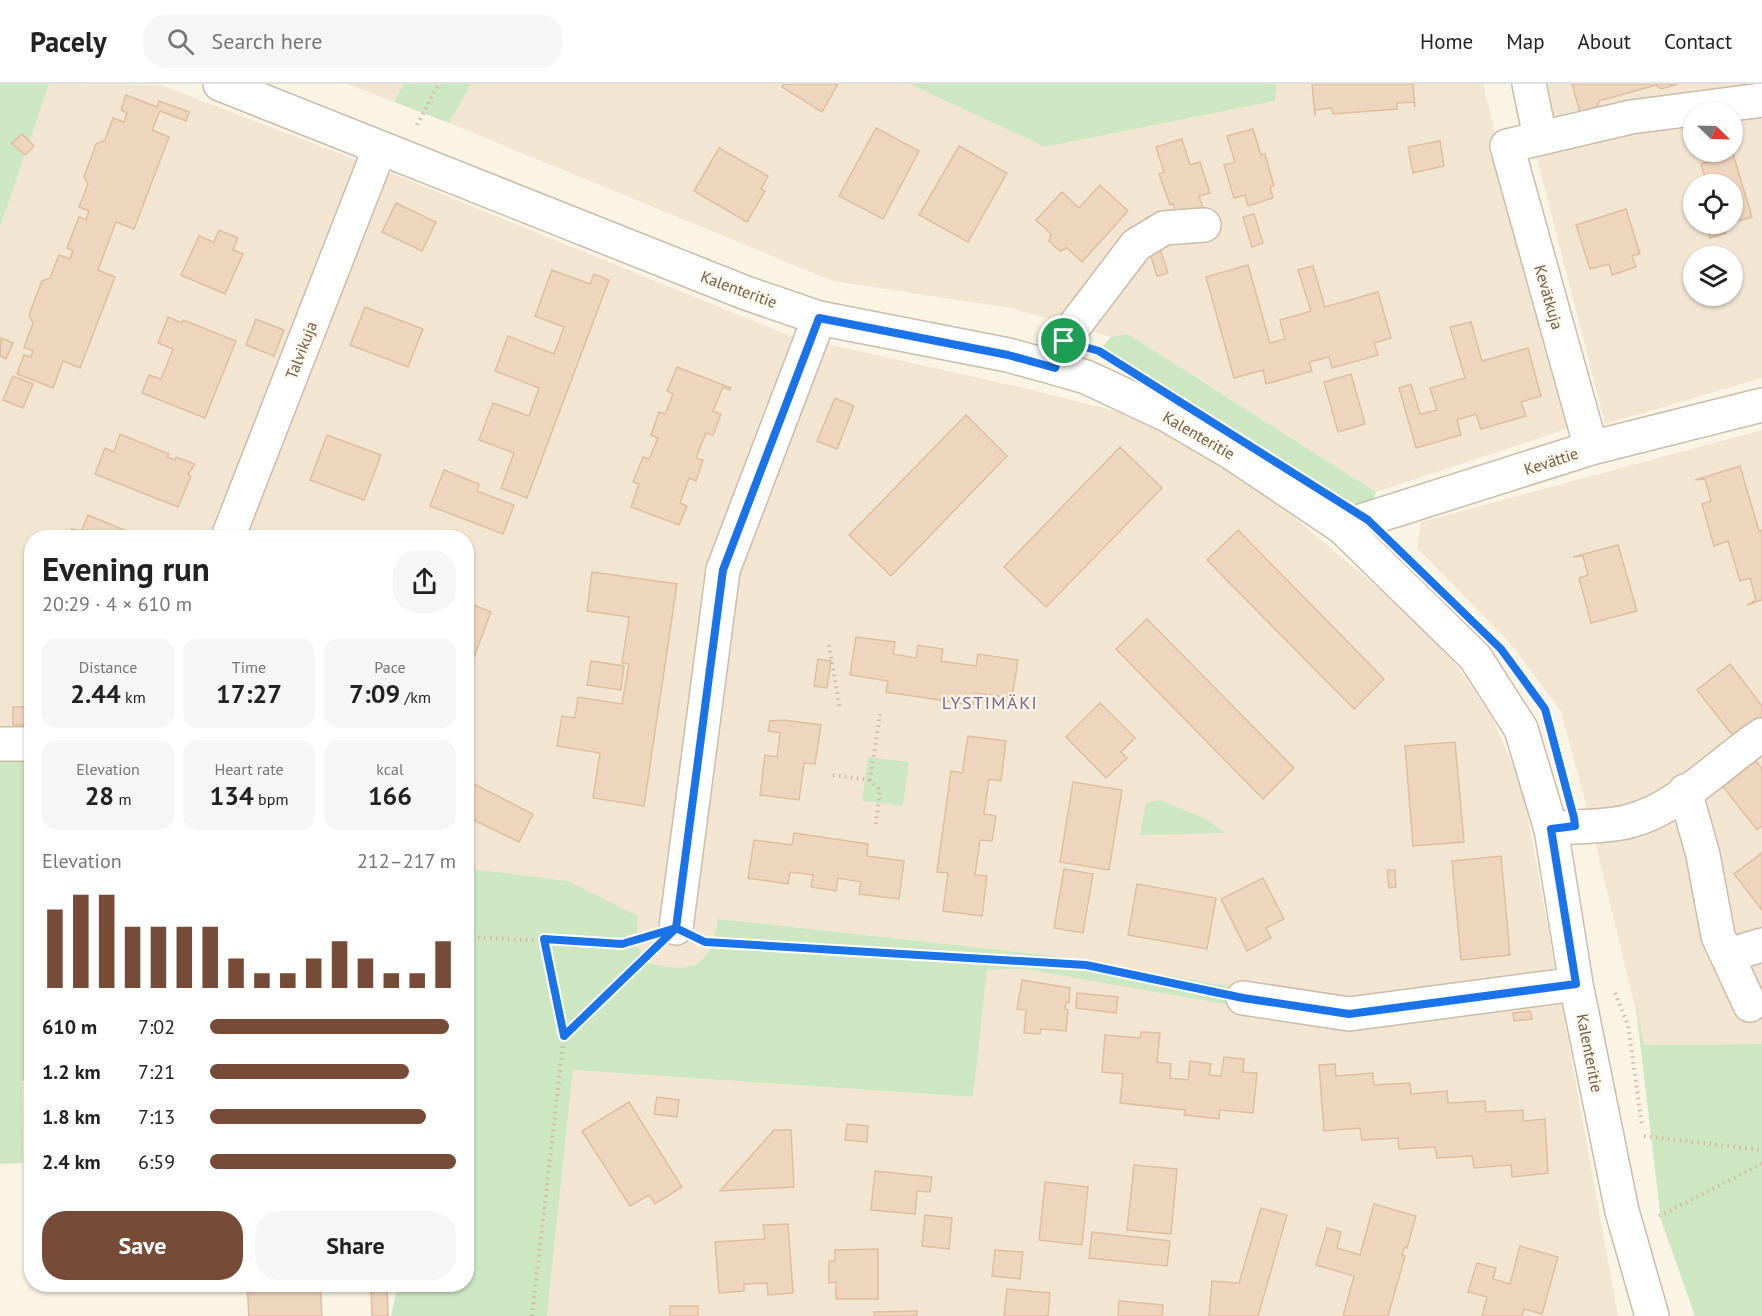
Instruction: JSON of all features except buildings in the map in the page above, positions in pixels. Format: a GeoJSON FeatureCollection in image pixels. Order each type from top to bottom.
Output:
{"type":"FeatureCollection","features":[{"type":"Feature","properties":{"kind":"street","name":"Kalenteritie"},"geometry":{"type":"LineString","coordinates":[[220,84],[746,293],[819,318],[1008,355],[1086,377],[1167,415],[1232,453],[1342,527],[1475,657],[1521,729],[1551,829],[1576,984],[1622,1211],[1652,1316]]}},
{"type":"Feature","properties":{"kind":"street"},"geometry":{"type":"LineString","coordinates":[[1529,84],[1539,137],[1631,117],[1762,100]]}},
{"type":"Feature","properties":{"kind":"street","name":"Kevätkuja"},"geometry":{"type":"LineString","coordinates":[[1539,137],[1507,146],[1591,448]]}},
{"type":"Feature","properties":{"kind":"street","name":"Talvikuja"},"geometry":{"type":"LineString","coordinates":[[231,530],[374,163]]}},
{"type":"Feature","properties":{"kind":"street"},"geometry":{"type":"LineString","coordinates":[[1055,368],[1064,341],[1136,244],[1164,228],[1204,225]]}},
{"type":"Feature","properties":{"kind":"street"},"geometry":{"type":"LineString","coordinates":[[676,928],[723,570],[819,318]]}},
{"type":"Feature","properties":{"kind":"street","name":"Kevättie"},"geometry":{"type":"LineString","coordinates":[[1342,527],[1591,448],[1762,405]]}},
{"type":"Feature","properties":{"kind":"street"},"geometry":{"type":"LineString","coordinates":[[1551,829],[1629,821],[1663,807],[1728,763],[1762,735]]}},
{"type":"Feature","properties":{"kind":"street"},"geometry":{"type":"LineString","coordinates":[[0,744],[24,744]]}},
{"type":"Feature","properties":{"kind":"street"},"geometry":{"type":"LineString","coordinates":[[1684,791],[1703,855],[1718,936],[1729,955],[1750,1005]]}},
{"type":"Feature","properties":{"kind":"street"},"geometry":{"type":"LineString","coordinates":[[1729,955],[1762,945]]}},
{"type":"Feature","properties":{"kind":"street"},"geometry":{"type":"LineString","coordinates":[[1243,998],[1349,1014],[1576,984]]}},
{"type":"Feature","properties":{"kind":"path"},"geometry":{"type":"LineString","coordinates":[[417,126],[439,84]]}},
{"type":"Feature","properties":{"kind":"path"},"geometry":{"type":"LineString","coordinates":[[829,645],[840,709]]}},
{"type":"Feature","properties":{"kind":"path"},"geometry":{"type":"LineString","coordinates":[[870,780],[880,714]]}},
{"type":"Feature","properties":{"kind":"path"},"geometry":{"type":"LineString","coordinates":[[833,775],[870,780],[880,790],[876,824]]}},
{"type":"Feature","properties":{"kind":"path"},"geometry":{"type":"LineString","coordinates":[[564,1036],[676,928]]}},
{"type":"Feature","properties":{"kind":"path"},"geometry":{"type":"LineString","coordinates":[[474,937],[622,944],[676,928],[705,942],[1086,965],[1243,998]]}},
{"type":"Feature","properties":{"kind":"path"},"geometry":{"type":"LineString","coordinates":[[532,1316],[564,1036],[544,939]]}},
{"type":"Feature","properties":{"kind":"path"},"geometry":{"type":"LineString","coordinates":[[1611,982],[1628,1025],[1645,1146]]}},
{"type":"Feature","properties":{"kind":"path"},"geometry":{"type":"LineString","coordinates":[[1644,1136],[1762,1150]]}},
{"type":"Feature","properties":{"kind":"path"},"geometry":{"type":"LineString","coordinates":[[1650,1220],[1762,1164]]}},
{"type":"Feature","properties":{"kind":"shaded area"},"geometry":{"type":"Polygon","coordinates":[[[49,84],[161,85],[403,178],[788,335],[1119,412],[1190,446],[1267,495],[1436,636],[1492,717],[1523,790],[1618,1316],[547,1316],[573,1070],[972,1097],[987,970],[1024,969],[1245,990],[719,919],[716,935],[703,960],[684,969],[666,968],[650,963],[637,945],[638,916],[567,881],[474,869],[474,530],[24,530],[24,760],[0,759],[0,227],[49,84]]]}},
{"type":"Feature","properties":{"kind":"shaded area"},"geometry":{"type":"Polygon","coordinates":[[[347,84],[404,84],[394,102],[347,84]]]}},
{"type":"Feature","properties":{"kind":"shaded area"},"geometry":{"type":"Polygon","coordinates":[[[471,84],[909,84],[1045,147],[1275,101],[1277,84],[1483,84],[1569,428],[1376,492],[1128,334],[1111,337],[1011,308],[833,281],[449,123],[471,84]]]}},
{"type":"Feature","properties":{"kind":"shaded area"},"geometry":{"type":"Polygon","coordinates":[[[1518,84],[1762,84],[1762,378],[1605,424],[1518,84]]]}},
{"type":"Feature","properties":{"kind":"shaded area"},"geometry":{"type":"Polygon","coordinates":[[[1762,430],[1762,1044],[1644,1045],[1590,820],[1561,711],[1510,643],[1417,548],[1421,522],[1762,430]]]}},
{"type":"Feature","properties":{"kind":"green space"},"geometry":{"type":"Polygon","coordinates":[[[0,84],[49,84],[0,227],[0,84]]]}},
{"type":"Feature","properties":{"kind":"green space"},"geometry":{"type":"Polygon","coordinates":[[[404,84],[471,84],[449,123],[394,102],[404,84]]]}},
{"type":"Feature","properties":{"kind":"green space"},"geometry":{"type":"Polygon","coordinates":[[[909,84],[1277,84],[1275,101],[1045,147],[909,84]]]}},
{"type":"Feature","properties":{"kind":"green space"},"geometry":{"type":"Polygon","coordinates":[[[1128,334],[1376,492],[1368,520],[1099,351],[1111,337],[1128,334]]]}},
{"type":"Feature","properties":{"kind":"green space"},"geometry":{"type":"Polygon","coordinates":[[[868,757],[909,762],[903,806],[862,801],[868,757]]]}},
{"type":"Feature","properties":{"kind":"green space"},"geometry":{"type":"Polygon","coordinates":[[[0,759],[24,760],[24,1081],[22,1081],[23,1163],[0,1164],[0,759]]]}},
{"type":"Feature","properties":{"kind":"green space"},"geometry":{"type":"Polygon","coordinates":[[[1160,800],[1206,819],[1225,833],[1140,835],[1146,803],[1160,800]]]}},
{"type":"Feature","properties":{"kind":"green space"},"geometry":{"type":"Polygon","coordinates":[[[474,869],[568,881],[638,916],[637,945],[649,963],[665,966],[678,968],[698,963],[711,947],[718,919],[1054,956],[1245,989],[1241,1007],[1024,969],[987,970],[973,1097],[573,1070],[547,1316],[391,1316],[396,1292],[474,1292],[474,869]]]}},
{"type":"Feature","properties":{"kind":"green space"},"geometry":{"type":"Polygon","coordinates":[[[1635,1000],[1644,1045],[1762,1044],[1762,1316],[1695,1316],[1661,1220],[1635,1000]]]}},
{"type":"Feature","properties":{"kind":"district","name":"LYSTIMÄKI"},"geometry":{"type":"Point","coordinates":[990,703]}},
{"type":"Feature","properties":{"kind":"route"},"geometry":{"type":"LineString","coordinates":[[1064,341],[1055,368],[1008,355],[819,318],[723,570],[676,928],[564,1036],[544,939],[622,944],[676,928],[705,942],[969,960],[1086,965],[1243,998],[1349,1014],[1576,984],[1551,829],[1575,826],[1574,818],[1545,709],[1501,649],[1368,520],[1099,351],[1064,341]]}}]}
